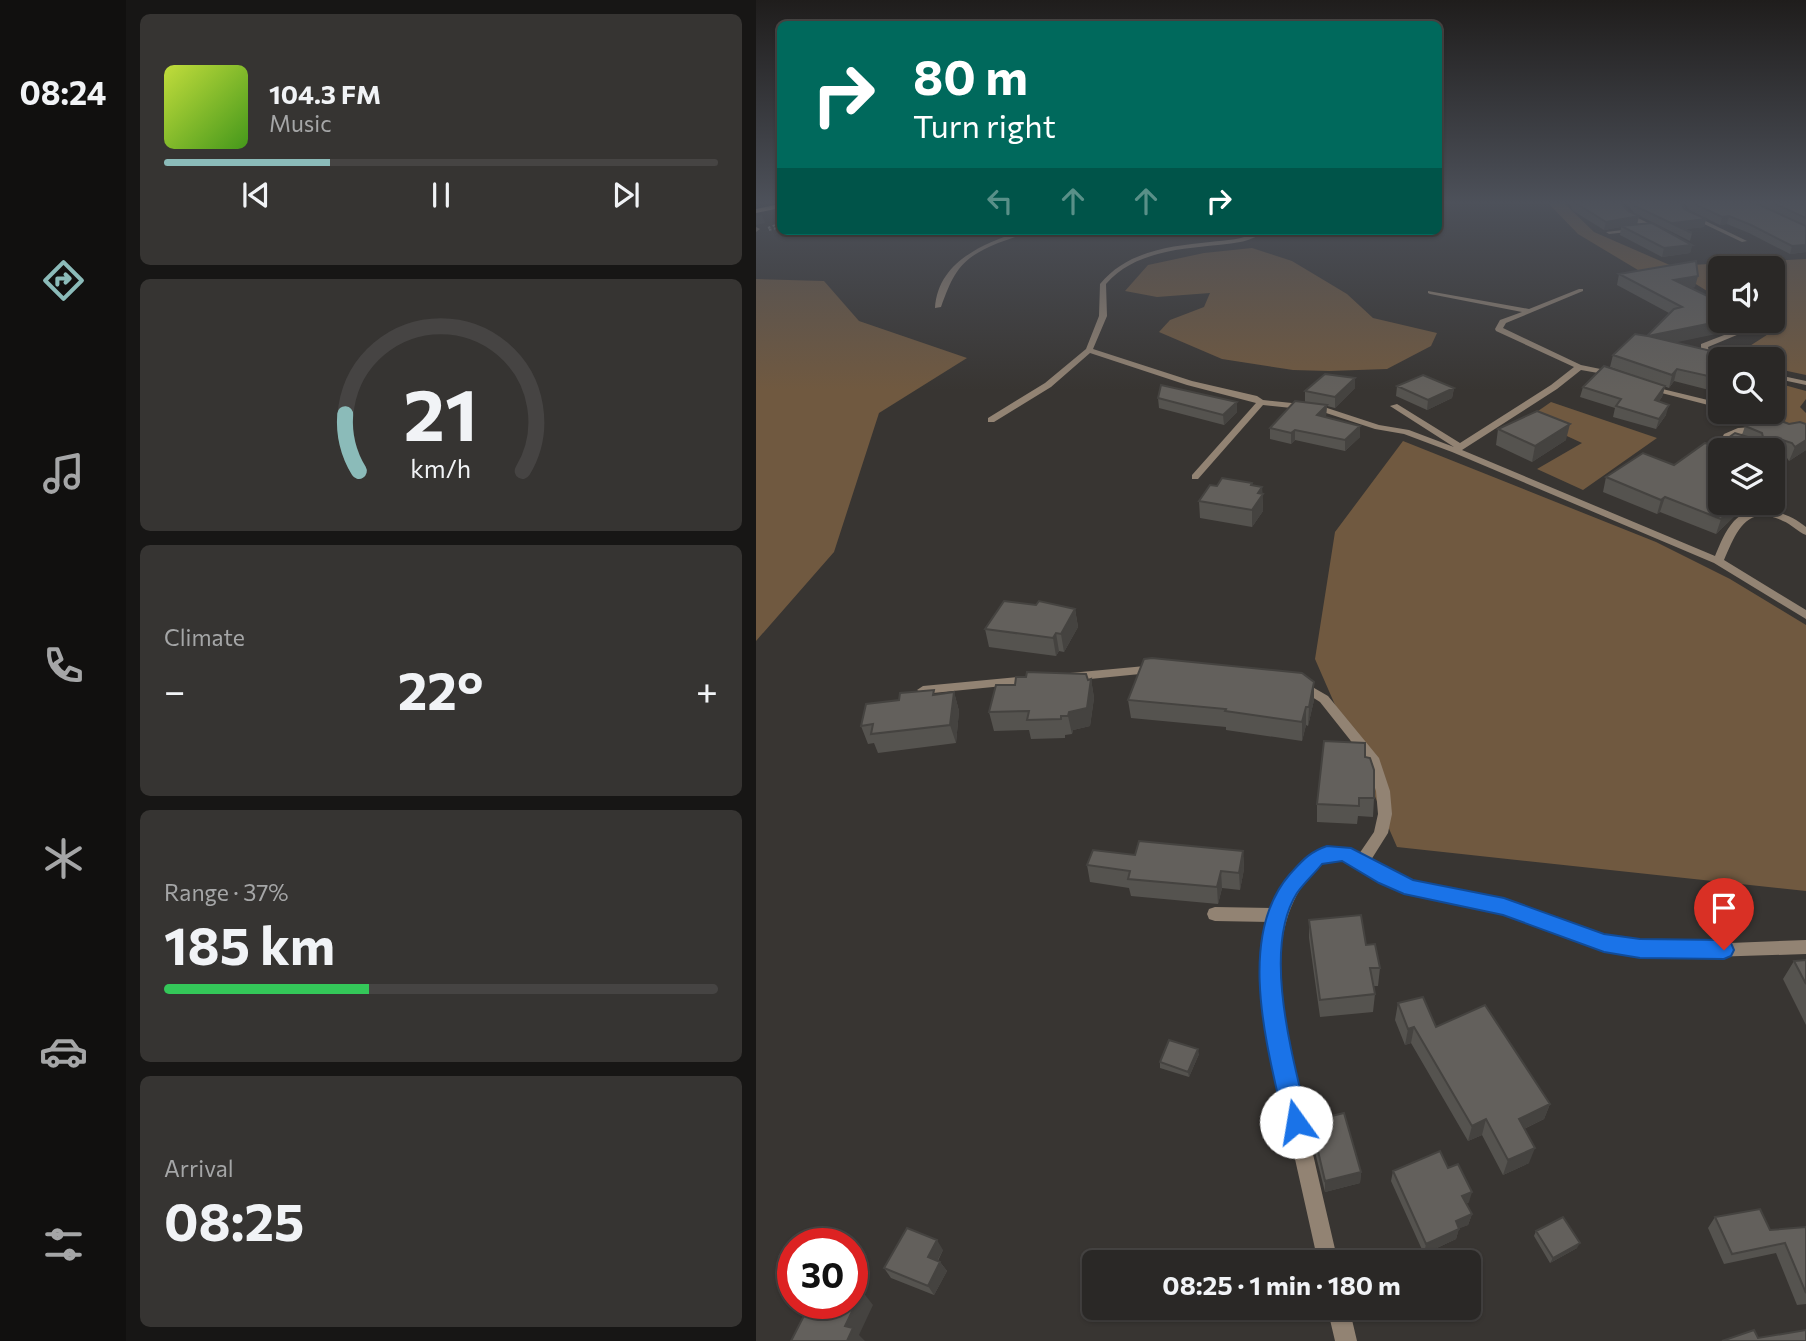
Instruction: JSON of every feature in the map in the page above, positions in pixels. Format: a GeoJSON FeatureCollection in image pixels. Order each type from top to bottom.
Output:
{"type":"FeatureCollection","features":[{"type":"Feature","properties":{"kind":"street"},"geometry":{"type":"LineString","coordinates":[[937,307],[949,276],[959,265]]}},
{"type":"Feature","properties":{"kind":"street"},"geometry":{"type":"LineString","coordinates":[[991,421],[1048,385],[1088,350],[1104,316],[1103,284],[1116,269],[1125,265]]}},
{"type":"Feature","properties":{"kind":"street"},"geometry":{"type":"LineString","coordinates":[[1581,290],[1503,322],[1499,329],[1579,367],[1619,377]]}},
{"type":"Feature","properties":{"kind":"street"},"geometry":{"type":"LineString","coordinates":[[1430,292],[1531,311]]}},
{"type":"Feature","properties":{"kind":"street"},"geometry":{"type":"LineString","coordinates":[[1708,355],[1705,354],[1704,346],[1737,333]]}},
{"type":"Feature","properties":{"kind":"street"},"geometry":{"type":"LineString","coordinates":[[1088,350],[1190,383],[1261,402],[1321,409],[1457,448],[1718,561],[1806,615]]}},
{"type":"Feature","properties":{"kind":"street"},"geometry":{"type":"LineString","coordinates":[[1457,448],[1553,387],[1579,367]]}},
{"type":"Feature","properties":{"kind":"street"},"geometry":{"type":"LineString","coordinates":[[1785,379],[1806,383]]}},
{"type":"Feature","properties":{"kind":"street"},"geometry":{"type":"LineString","coordinates":[[1644,385],[1708,404]]}},
{"type":"Feature","properties":{"kind":"street"},"geometry":{"type":"LineString","coordinates":[[1195,477],[1261,402]]}},
{"type":"Feature","properties":{"kind":"street"},"geometry":{"type":"LineString","coordinates":[[1394,406],[1457,448]]}},
{"type":"Feature","properties":{"kind":"street"},"geometry":{"type":"LineString","coordinates":[[1729,438],[1727,436],[1738,431],[1779,428],[1770,424]]}},
{"type":"Feature","properties":{"kind":"street"},"geometry":{"type":"LineString","coordinates":[[1718,561],[1739,522],[1758,514],[1782,514],[1806,532]]}},
{"type":"Feature","properties":{"kind":"street"},"geometry":{"type":"LineString","coordinates":[[923,690],[1170,668]]}},
{"type":"Feature","properties":{"kind":"street"},"geometry":{"type":"LineString","coordinates":[[1285,681],[1307,686],[1324,699],[1372,758],[1383,792],[1385,814],[1381,833],[1361,864]]}},
{"type":"Feature","properties":{"kind":"street"},"geometry":{"type":"LineString","coordinates":[[1325,1250],[1274,1025],[1270,984],[1278,915],[1288,890],[1315,859],[1327,854],[1345,853],[1361,864],[1411,888],[1504,907],[1604,943],[1640,948],[1699,950],[1806,947]]}},
{"type":"Feature","properties":{"kind":"street"},"geometry":{"type":"LineString","coordinates":[[1215,914],[1278,915]]}},
{"type":"Feature","properties":{"kind":"street"},"geometry":{"type":"LineString","coordinates":[[1341,1320],[1346,1341]]}},
{"type":"Feature","properties":{"kind":"shaded area"},"geometry":{"type":"Polygon","coordinates":[[[1148,265],[1298,265],[1347,294],[1373,318],[1437,333],[1431,346],[1387,369],[1293,370],[1222,359],[1159,332],[1170,320],[1204,307],[1210,293],[1157,297],[1125,291],[1148,265]]]}},
{"type":"Feature","properties":{"kind":"shaded area"},"geometry":{"type":"Polygon","coordinates":[[[1629,265],[1708,265],[1708,292],[1678,273],[1648,276],[1629,265]]]}},
{"type":"Feature","properties":{"kind":"shaded area"},"geometry":{"type":"Polygon","coordinates":[[[1785,265],[1806,265],[1806,375],[1785,371],[1785,347],[1748,347],[1770,333],[1785,333],[1785,265]]]}},
{"type":"Feature","properties":{"kind":"shaded area"},"geometry":{"type":"Polygon","coordinates":[[[756,279],[824,281],[859,321],[967,358],[879,413],[834,552],[756,641],[756,279]]]}},
{"type":"Feature","properties":{"kind":"shaded area"},"geometry":{"type":"Polygon","coordinates":[[[1785,385],[1806,391],[1806,399],[1800,407],[1806,413],[1806,430],[1785,422],[1785,385]]]}},
{"type":"Feature","properties":{"kind":"shaded area"},"geometry":{"type":"Polygon","coordinates":[[[1551,402],[1657,438],[1583,490],[1537,469],[1582,443],[1528,418],[1551,402]]]}},
{"type":"Feature","properties":{"kind":"shaded area"},"geometry":{"type":"Polygon","coordinates":[[[1403,441],[1656,542],[1730,579],[1806,625],[1806,891],[1397,847],[1315,659],[1335,532],[1403,441]]]}},
{"type":"Feature","properties":{"kind":"building"},"geometry":{"type":"Polygon","coordinates":[[[1675,265],[1696,265],[1698,276],[1674,280],[1708,296],[1708,324],[1648,336],[1708,350],[1708,376],[1677,369],[1672,375],[1613,355],[1635,334],[1647,336],[1674,309],[1682,307],[1619,274],[1675,265]]]}},
{"type":"Feature","properties":{"kind":"building"},"geometry":{"type":"Polygon","coordinates":[[[1604,366],[1665,386],[1655,400],[1669,405],[1659,419],[1616,406],[1621,399],[1583,387],[1604,366]]]}},
{"type":"Feature","properties":{"kind":"building"},"geometry":{"type":"Polygon","coordinates":[[[1325,374],[1355,378],[1335,397],[1305,391],[1325,374]]]}},
{"type":"Feature","properties":{"kind":"building"},"geometry":{"type":"Polygon","coordinates":[[[1423,375],[1454,388],[1428,400],[1397,386],[1423,375]]]}},
{"type":"Feature","properties":{"kind":"building"},"geometry":{"type":"Polygon","coordinates":[[[1161,385],[1237,402],[1223,415],[1158,398],[1161,385]]]}},
{"type":"Feature","properties":{"kind":"building"},"geometry":{"type":"Polygon","coordinates":[[[1295,401],[1327,405],[1317,415],[1360,426],[1345,440],[1270,428],[1295,401]]]}},
{"type":"Feature","properties":{"kind":"building"},"geometry":{"type":"Polygon","coordinates":[[[1537,411],[1570,424],[1535,446],[1498,429],[1537,411]]]}},
{"type":"Feature","properties":{"kind":"building"},"geometry":{"type":"Polygon","coordinates":[[[1800,422],[1806,424],[1806,440],[1795,447],[1785,438],[1751,438],[1763,437],[1762,433],[1745,426],[1800,422]]]}},
{"type":"Feature","properties":{"kind":"building"},"geometry":{"type":"Polygon","coordinates":[[[1735,433],[1751,438],[1728,438],[1735,433]]]}},
{"type":"Feature","properties":{"kind":"building"},"geometry":{"type":"Polygon","coordinates":[[[1705,443],[1708,444],[1708,514],[1665,497],[1661,500],[1606,477],[1643,453],[1674,465],[1705,443]]]}},
{"type":"Feature","properties":{"kind":"building"},"geometry":{"type":"Polygon","coordinates":[[[1222,478],[1252,483],[1251,485],[1262,487],[1258,493],[1263,494],[1252,510],[1199,501],[1210,485],[1217,486],[1222,478]]]}},
{"type":"Feature","properties":{"kind":"building"},"geometry":{"type":"Polygon","coordinates":[[[1004,601],[1036,605],[1039,601],[1075,609],[1061,634],[1056,633],[1053,638],[985,629],[1004,601]]]}},
{"type":"Feature","properties":{"kind":"building"},"geometry":{"type":"Polygon","coordinates":[[[1144,659],[1302,673],[1314,682],[1309,707],[1306,707],[1302,722],[1225,711],[1226,709],[1128,700],[1144,659]]]}},
{"type":"Feature","properties":{"kind":"building"},"geometry":{"type":"Polygon","coordinates":[[[1027,672],[1086,674],[1088,680],[1091,679],[1087,708],[1069,712],[1068,716],[1061,716],[1061,719],[1027,720],[1029,711],[989,712],[996,685],[1015,685],[1016,677],[1026,677],[1027,672]]]}},
{"type":"Feature","properties":{"kind":"building"},"geometry":{"type":"Polygon","coordinates":[[[934,690],[933,695],[954,692],[950,725],[871,734],[873,724],[861,726],[866,704],[899,700],[900,693],[934,690]]]}},
{"type":"Feature","properties":{"kind":"building"},"geometry":{"type":"Polygon","coordinates":[[[1324,741],[1365,743],[1365,757],[1370,758],[1374,770],[1374,798],[1359,798],[1359,806],[1317,804],[1324,741]]]}},
{"type":"Feature","properties":{"kind":"building"},"geometry":{"type":"Polygon","coordinates":[[[1139,841],[1243,851],[1239,873],[1221,871],[1217,887],[1128,879],[1130,871],[1087,865],[1093,850],[1135,855],[1139,841]]]}},
{"type":"Feature","properties":{"kind":"building"},"geometry":{"type":"Polygon","coordinates":[[[1361,915],[1366,945],[1375,944],[1380,968],[1370,968],[1375,994],[1320,1000],[1309,920],[1361,915]]]}},
{"type":"Feature","properties":{"kind":"building"},"geometry":{"type":"Polygon","coordinates":[[[1806,960],[1806,984],[1794,961],[1806,960]]]}},
{"type":"Feature","properties":{"kind":"building"},"geometry":{"type":"Polygon","coordinates":[[[1423,997],[1436,1027],[1485,1005],[1550,1104],[1519,1119],[1535,1148],[1508,1160],[1486,1119],[1472,1126],[1414,1027],[1408,1029],[1398,1003],[1423,997]]]}},
{"type":"Feature","properties":{"kind":"building"},"geometry":{"type":"Polygon","coordinates":[[[1169,1040],[1198,1049],[1188,1072],[1160,1062],[1169,1040]]]}},
{"type":"Feature","properties":{"kind":"building"},"geometry":{"type":"Polygon","coordinates":[[[1344,1113],[1361,1172],[1325,1181],[1311,1121],[1344,1113]]]}},
{"type":"Feature","properties":{"kind":"building"},"geometry":{"type":"Polygon","coordinates":[[[1440,1151],[1448,1168],[1458,1164],[1472,1192],[1462,1196],[1472,1214],[1456,1221],[1459,1229],[1426,1244],[1393,1171],[1440,1151]]]}},
{"type":"Feature","properties":{"kind":"building"},"geometry":{"type":"Polygon","coordinates":[[[1760,1209],[1770,1230],[1806,1227],[1806,1293],[1785,1243],[1732,1254],[1715,1217],[1760,1209]]]}},
{"type":"Feature","properties":{"kind":"building"},"geometry":{"type":"Polygon","coordinates":[[[1563,1217],[1580,1243],[1553,1258],[1536,1231],[1563,1217]]]}},
{"type":"Feature","properties":{"kind":"building"},"geometry":{"type":"Polygon","coordinates":[[[907,1228],[937,1240],[928,1257],[940,1262],[928,1286],[884,1268],[907,1228]]]}},
{"type":"Feature","properties":{"kind":"building"},"geometry":{"type":"Polygon","coordinates":[[[802,1319],[848,1319],[845,1326],[853,1328],[847,1341],[791,1341],[802,1319]]]}},
{"type":"Feature","properties":{"kind":"building"},"geometry":{"type":"Polygon","coordinates":[[[1754,1330],[1758,1338],[1806,1330],[1806,1341],[1722,1341],[1754,1330]]]}},
{"type":"Feature","properties":{"kind":"route"},"geometry":{"type":"LineString","coordinates":[[1296,1122],[1274,1025],[1270,984],[1274,928],[1279,908],[1288,890],[1315,859],[1327,854],[1345,853],[1386,878],[1411,888],[1504,907],[1604,943],[1640,948],[1724,950]]}}]}
